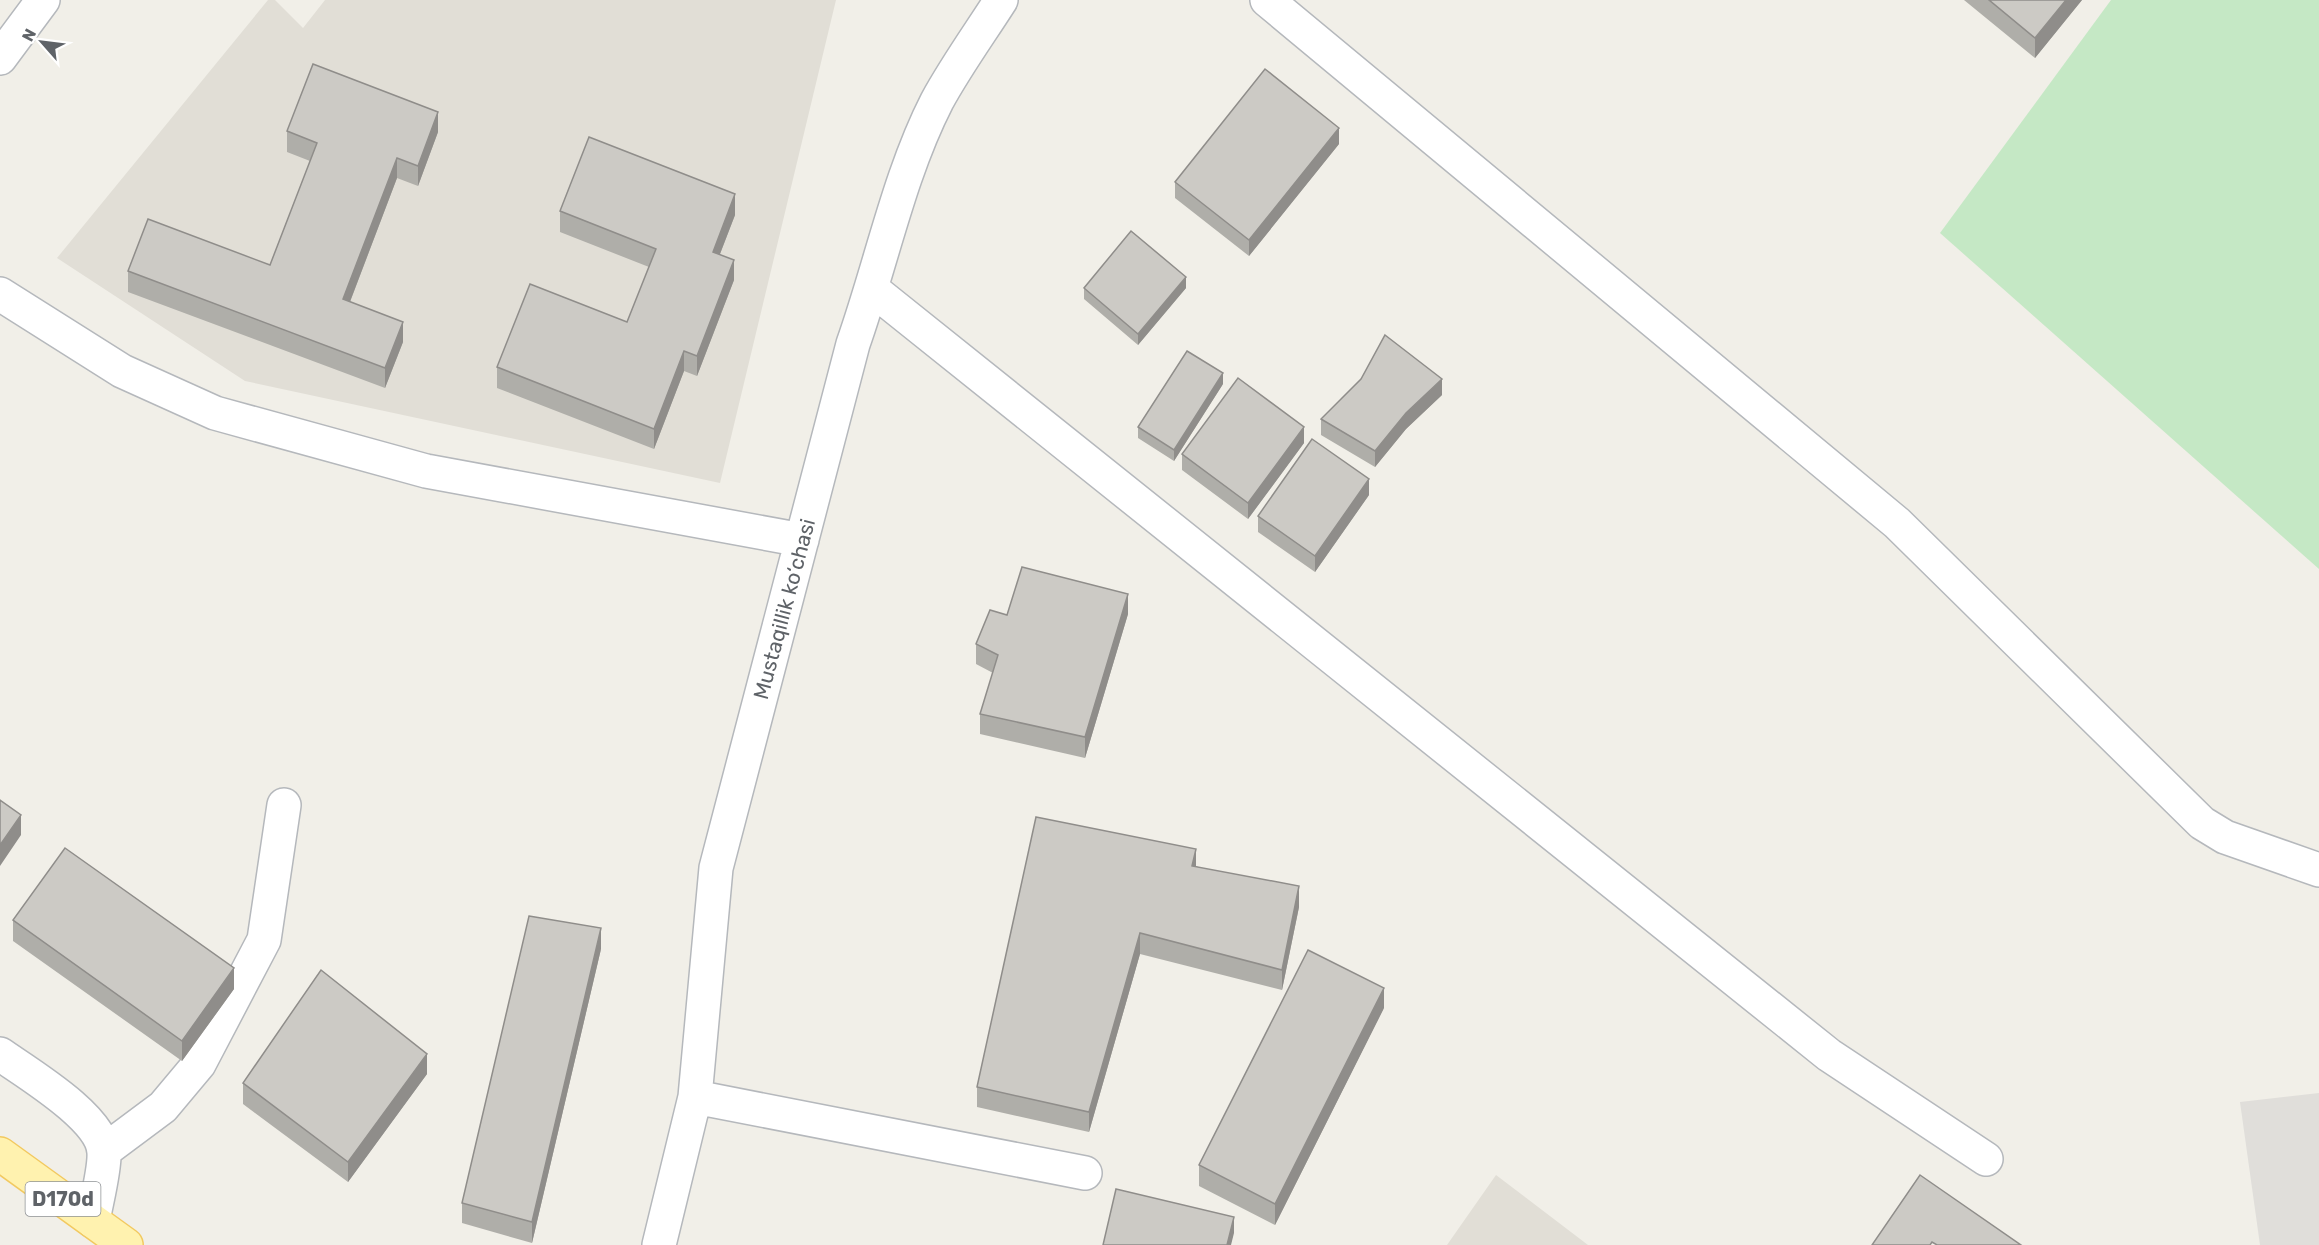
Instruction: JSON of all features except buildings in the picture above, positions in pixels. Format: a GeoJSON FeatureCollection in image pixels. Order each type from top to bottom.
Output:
{"type":"FeatureCollection","features":[{"type":"Feature","properties":{"kind":"main road","name":"D170d"},"geometry":{"type":"LineString","coordinates":[[0,1154],[126,1245]]}},
{"type":"Feature","properties":{"kind":"street"},"geometry":{"type":"LineString","coordinates":[[0,58],[43,0]]}},
{"type":"Feature","properties":{"kind":"street","name":"Mustaqillik ko‘chasi"},"geometry":{"type":"LineString","coordinates":[[659,1245],[695,1097],[716,868],[854,344],[908,169],[937,101],[1000,0]]}},
{"type":"Feature","properties":{"kind":"street"},"geometry":{"type":"LineString","coordinates":[[1267,0],[1897,523],[2202,823],[2225,837],[2319,870]]}},
{"type":"Feature","properties":{"kind":"street"},"geometry":{"type":"LineString","coordinates":[[872,289],[1829,1055],[1986,1159]]}},
{"type":"Feature","properties":{"kind":"street"},"geometry":{"type":"LineString","coordinates":[[0,294],[122,371],[215,413],[426,471],[802,540]]}},
{"type":"Feature","properties":{"kind":"street"},"geometry":{"type":"LineString","coordinates":[[104,1151],[163,1107],[199,1064],[264,940],[284,805]]}},
{"type":"Feature","properties":{"kind":"street"},"geometry":{"type":"LineString","coordinates":[[0,1054],[90,1121],[104,1151],[93,1221]]}},
{"type":"Feature","properties":{"kind":"street"},"geometry":{"type":"LineString","coordinates":[[695,1097],[1085,1173]]}},
{"type":"Feature","properties":{"kind":"shaded area"},"geometry":{"type":"Polygon","coordinates":[[[268,0],[275,0],[303,28],[325,0],[836,0],[720,483],[245,381],[57,258],[268,0]]]}},
{"type":"Feature","properties":{"kind":"shaded area"},"geometry":{"type":"Polygon","coordinates":[[[2319,1093],[2319,1245],[2260,1245],[2240,1102],[2319,1093]]]}},
{"type":"Feature","properties":{"kind":"shaded area"},"geometry":{"type":"Polygon","coordinates":[[[1496,1175],[1588,1245],[1447,1245],[1496,1175]]]}},
{"type":"Feature","properties":{"kind":"green space"},"geometry":{"type":"Polygon","coordinates":[[[2111,0],[2319,0],[2319,569],[1940,233],[2111,0]]]}}]}
